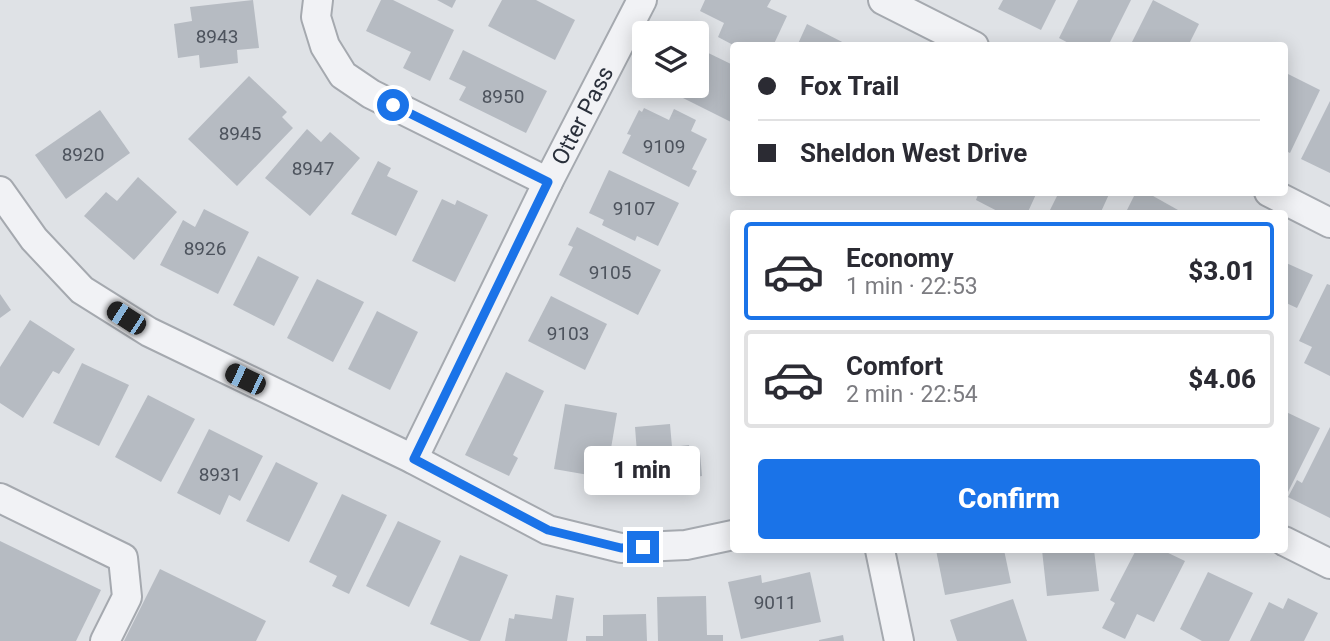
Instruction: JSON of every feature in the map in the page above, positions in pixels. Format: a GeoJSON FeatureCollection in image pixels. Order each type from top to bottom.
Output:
{"type":"FeatureCollection","features":[{"type":"Feature","properties":{"kind":"street"},"geometry":{"type":"LineString","coordinates":[[318,0],[316,18],[325,46],[343,75],[371,94],[548,182]]}},
{"type":"Feature","properties":{"kind":"street","name":"Otter Pass"},"geometry":{"type":"LineString","coordinates":[[414,459],[548,182],[642,0]]}},
{"type":"Feature","properties":{"kind":"street"},"geometry":{"type":"LineString","coordinates":[[883,0],[966,42]]}},
{"type":"Feature","properties":{"kind":"street"},"geometry":{"type":"LineString","coordinates":[[0,191],[34,239],[82,290],[149,332],[414,459],[548,530],[621,548],[686,545],[730,536]]}},
{"type":"Feature","properties":{"kind":"street"},"geometry":{"type":"LineString","coordinates":[[1277,196],[1330,223]]}},
{"type":"Feature","properties":{"kind":"street"},"geometry":{"type":"LineString","coordinates":[[0,498],[123,558],[127,597],[106,641]]}},
{"type":"Feature","properties":{"kind":"street"},"geometry":{"type":"LineString","coordinates":[[1288,543],[1330,564]]}},
{"type":"Feature","properties":{"kind":"street"},"geometry":{"type":"LineString","coordinates":[[881,553],[899,641]]}},
{"type":"Feature","properties":{"kind":"building"},"geometry":{"type":"Polygon","coordinates":[[[253,0],[259,48],[237,50],[238,63],[200,68],[199,55],[178,58],[174,24],[192,21],[190,7],[253,0]]]}},
{"type":"Feature","properties":{"kind":"building"},"geometry":{"type":"Polygon","coordinates":[[[381,0],[393,0],[454,30],[430,81],[403,68],[411,52],[366,31],[381,0]]]}},
{"type":"Feature","properties":{"kind":"building"},"geometry":{"type":"Polygon","coordinates":[[[437,0],[456,0],[452,8],[437,0]]]}},
{"type":"Feature","properties":{"kind":"building"},"geometry":{"type":"Polygon","coordinates":[[[502,0],[536,0],[575,20],[555,60],[488,26],[502,0]]]}},
{"type":"Feature","properties":{"kind":"building"},"geometry":{"type":"Polygon","coordinates":[[[705,0],[771,0],[767,7],[787,16],[775,42],[730,43],[718,37],[724,23],[700,11],[705,0]]]}},
{"type":"Feature","properties":{"kind":"building"},"geometry":{"type":"Polygon","coordinates":[[[1003,0],[1056,0],[1041,30],[998,9],[1003,0]]]}},
{"type":"Feature","properties":{"kind":"building"},"geometry":{"type":"Polygon","coordinates":[[[1078,0],[1131,0],[1110,42],[1066,42],[1059,38],[1078,0]]]}},
{"type":"Feature","properties":{"kind":"building"},"geometry":{"type":"Polygon","coordinates":[[[1153,0],[1199,24],[1190,42],[1132,42],[1153,0]]]}},
{"type":"Feature","properties":{"kind":"building"},"geometry":{"type":"Polygon","coordinates":[[[807,24],[842,42],[799,42],[807,24]]]}},
{"type":"Feature","properties":{"kind":"building"},"geometry":{"type":"Polygon","coordinates":[[[463,50],[547,91],[526,133],[459,100],[466,87],[449,79],[463,50]]]}},
{"type":"Feature","properties":{"kind":"building"},"geometry":{"type":"Polygon","coordinates":[[[709,53],[730,64],[730,122],[683,98],[709,98],[709,53]]]}},
{"type":"Feature","properties":{"kind":"building"},"geometry":{"type":"Polygon","coordinates":[[[1288,74],[1320,90],[1290,153],[1288,152],[1288,74]]]}},
{"type":"Feature","properties":{"kind":"building"},"geometry":{"type":"Polygon","coordinates":[[[249,76],[287,112],[282,117],[293,128],[237,186],[188,139],[249,76]]]}},
{"type":"Feature","properties":{"kind":"building"},"geometry":{"type":"Polygon","coordinates":[[[1330,101],[1330,173],[1301,159],[1330,101]]]}},
{"type":"Feature","properties":{"kind":"building"},"geometry":{"type":"Polygon","coordinates":[[[644,108],[669,120],[674,109],[696,120],[691,131],[707,139],[692,169],[697,171],[689,187],[622,153],[631,135],[627,134],[639,110],[642,112],[644,108]]]}},
{"type":"Feature","properties":{"kind":"building"},"geometry":{"type":"Polygon","coordinates":[[[100,110],[130,153],[66,199],[35,155],[100,110]]]}},
{"type":"Feature","properties":{"kind":"building"},"geometry":{"type":"Polygon","coordinates":[[[307,129],[321,142],[330,132],[360,158],[310,216],[265,178],[307,129]]]}},
{"type":"Feature","properties":{"kind":"building"},"geometry":{"type":"Polygon","coordinates":[[[378,161],[391,168],[387,176],[418,191],[396,236],[351,214],[378,161]]]}},
{"type":"Feature","properties":{"kind":"building"},"geometry":{"type":"Polygon","coordinates":[[[609,170],[679,203],[658,246],[637,236],[635,241],[602,225],[604,220],[589,213],[609,170]]]}},
{"type":"Feature","properties":{"kind":"building"},"geometry":{"type":"Polygon","coordinates":[[[138,177],[177,212],[134,260],[84,216],[106,192],[117,201],[138,177]]]}},
{"type":"Feature","properties":{"kind":"building"},"geometry":{"type":"Polygon","coordinates":[[[978,196],[1035,196],[1029,210],[995,210],[976,200],[978,196]]]}},
{"type":"Feature","properties":{"kind":"building"},"geometry":{"type":"Polygon","coordinates":[[[1057,196],[1108,196],[1102,210],[1050,210],[1057,196]]]}},
{"type":"Feature","properties":{"kind":"building"},"geometry":{"type":"Polygon","coordinates":[[[1134,196],[1153,196],[1178,210],[1127,210],[1134,196]]]}},
{"type":"Feature","properties":{"kind":"building"},"geometry":{"type":"Polygon","coordinates":[[[442,199],[455,205],[457,200],[488,215],[455,282],[412,261],[442,199]]]}},
{"type":"Feature","properties":{"kind":"building"},"geometry":{"type":"Polygon","coordinates":[[[204,209],[249,232],[218,294],[160,265],[183,220],[195,227],[204,209]]]}},
{"type":"Feature","properties":{"kind":"building"},"geometry":{"type":"Polygon","coordinates":[[[577,227],[661,270],[638,315],[559,275],[573,247],[568,245],[577,227]]]}},
{"type":"Feature","properties":{"kind":"building"},"geometry":{"type":"Polygon","coordinates":[[[258,256],[299,277],[274,326],[233,305],[258,256]]]}},
{"type":"Feature","properties":{"kind":"building"},"geometry":{"type":"Polygon","coordinates":[[[1288,264],[1313,275],[1297,308],[1288,304],[1288,264]]]}},
{"type":"Feature","properties":{"kind":"building"},"geometry":{"type":"Polygon","coordinates":[[[317,279],[364,302],[333,362],[287,338],[317,279]]]}},
{"type":"Feature","properties":{"kind":"building"},"geometry":{"type":"Polygon","coordinates":[[[1327,284],[1330,285],[1330,376],[1304,363],[1312,347],[1299,341],[1327,284]]]}},
{"type":"Feature","properties":{"kind":"building"},"geometry":{"type":"Polygon","coordinates":[[[0,294],[11,310],[0,318],[0,294]]]}},
{"type":"Feature","properties":{"kind":"building"},"geometry":{"type":"Polygon","coordinates":[[[551,296],[607,324],[585,370],[528,341],[551,296]]]}},
{"type":"Feature","properties":{"kind":"building"},"geometry":{"type":"Polygon","coordinates":[[[377,311],[418,332],[390,390],[348,369],[377,311]]]}},
{"type":"Feature","properties":{"kind":"building"},"geometry":{"type":"Polygon","coordinates":[[[30,320],[75,349],[59,374],[53,371],[23,418],[0,403],[0,367],[30,320]]]}},
{"type":"Feature","properties":{"kind":"building"},"geometry":{"type":"Polygon","coordinates":[[[82,363],[129,385],[99,446],[53,423],[82,363]]]}},
{"type":"Feature","properties":{"kind":"building"},"geometry":{"type":"Polygon","coordinates":[[[506,372],[544,391],[513,455],[518,458],[509,476],[465,455],[506,372]]]}},
{"type":"Feature","properties":{"kind":"building"},"geometry":{"type":"Polygon","coordinates":[[[148,395],[195,419],[161,482],[115,457],[148,395]]]}},
{"type":"Feature","properties":{"kind":"building"},"geometry":{"type":"Polygon","coordinates":[[[565,404],[617,413],[606,478],[554,469],[565,404]]]}},
{"type":"Feature","properties":{"kind":"building"},"geometry":{"type":"Polygon","coordinates":[[[1288,413],[1320,428],[1288,492],[1288,413]]]}},
{"type":"Feature","properties":{"kind":"building"},"geometry":{"type":"Polygon","coordinates":[[[670,424],[672,447],[689,445],[690,454],[700,453],[702,476],[675,480],[676,487],[627,491],[625,468],[638,466],[635,427],[670,424]]]}},
{"type":"Feature","properties":{"kind":"building"},"geometry":{"type":"Polygon","coordinates":[[[1330,427],[1330,518],[1288,497],[1297,480],[1302,483],[1330,427]]]}},
{"type":"Feature","properties":{"kind":"building"},"geometry":{"type":"Polygon","coordinates":[[[209,429],[263,456],[240,501],[229,495],[220,515],[177,493],[209,429]]]}},
{"type":"Feature","properties":{"kind":"building"},"geometry":{"type":"Polygon","coordinates":[[[276,462],[318,483],[289,542],[246,521],[276,462]]]}},
{"type":"Feature","properties":{"kind":"building"},"geometry":{"type":"Polygon","coordinates":[[[342,494],[387,515],[349,594],[332,586],[337,576],[309,562],[342,494]]]}},
{"type":"Feature","properties":{"kind":"building"},"geometry":{"type":"Polygon","coordinates":[[[398,521],[441,541],[409,607],[366,586],[398,521]]]}},
{"type":"Feature","properties":{"kind":"building"},"geometry":{"type":"Polygon","coordinates":[[[0,541],[101,590],[76,641],[0,641],[0,541]]]}},
{"type":"Feature","properties":{"kind":"building"},"geometry":{"type":"Polygon","coordinates":[[[937,553],[1005,553],[1011,583],[945,595],[937,553]]]}},
{"type":"Feature","properties":{"kind":"building"},"geometry":{"type":"Polygon","coordinates":[[[1042,553],[1094,553],[1099,591],[1047,596],[1042,553]]]}},
{"type":"Feature","properties":{"kind":"building"},"geometry":{"type":"Polygon","coordinates":[[[1134,553],[1168,553],[1185,561],[1154,622],[1137,614],[1125,639],[1102,628],[1115,603],[1110,600],[1134,553]]]}},
{"type":"Feature","properties":{"kind":"building"},"geometry":{"type":"Polygon","coordinates":[[[460,555],[508,575],[480,641],[470,641],[430,624],[460,555]]]}},
{"type":"Feature","properties":{"kind":"building"},"geometry":{"type":"Polygon","coordinates":[[[160,569],[266,621],[256,641],[124,641],[160,569]]]}},
{"type":"Feature","properties":{"kind":"building"},"geometry":{"type":"Polygon","coordinates":[[[810,572],[821,622],[741,639],[728,582],[761,575],[762,583],[810,572]]]}},
{"type":"Feature","properties":{"kind":"building"},"geometry":{"type":"Polygon","coordinates":[[[1208,572],[1253,593],[1229,641],[1202,641],[1180,629],[1208,572]]]}},
{"type":"Feature","properties":{"kind":"building"},"geometry":{"type":"Polygon","coordinates":[[[556,595],[574,598],[567,641],[505,641],[509,618],[514,619],[515,614],[552,619],[556,595]]]}},
{"type":"Feature","properties":{"kind":"building"},"geometry":{"type":"Polygon","coordinates":[[[706,596],[707,635],[723,635],[723,641],[658,641],[657,597],[706,596]]]}},
{"type":"Feature","properties":{"kind":"building"},"geometry":{"type":"Polygon","coordinates":[[[1288,598],[1318,613],[1304,641],[1250,641],[1269,602],[1283,609],[1288,598]]]}},
{"type":"Feature","properties":{"kind":"building"},"geometry":{"type":"Polygon","coordinates":[[[1013,599],[1027,641],[957,641],[950,620],[1013,599]]]}},
{"type":"Feature","properties":{"kind":"building"},"geometry":{"type":"Polygon","coordinates":[[[646,614],[647,641],[586,641],[586,636],[603,636],[603,615],[646,614]]]}},
{"type":"Feature","properties":{"kind":"building"},"geometry":{"type":"Polygon","coordinates":[[[843,635],[844,641],[819,641],[819,640],[843,635]]]}},
{"type":"Feature","properties":{"kind":"route"},"geometry":{"type":"LineString","coordinates":[[393,105],[548,182],[414,459],[548,530],[621,548],[643,547]]}}]}
